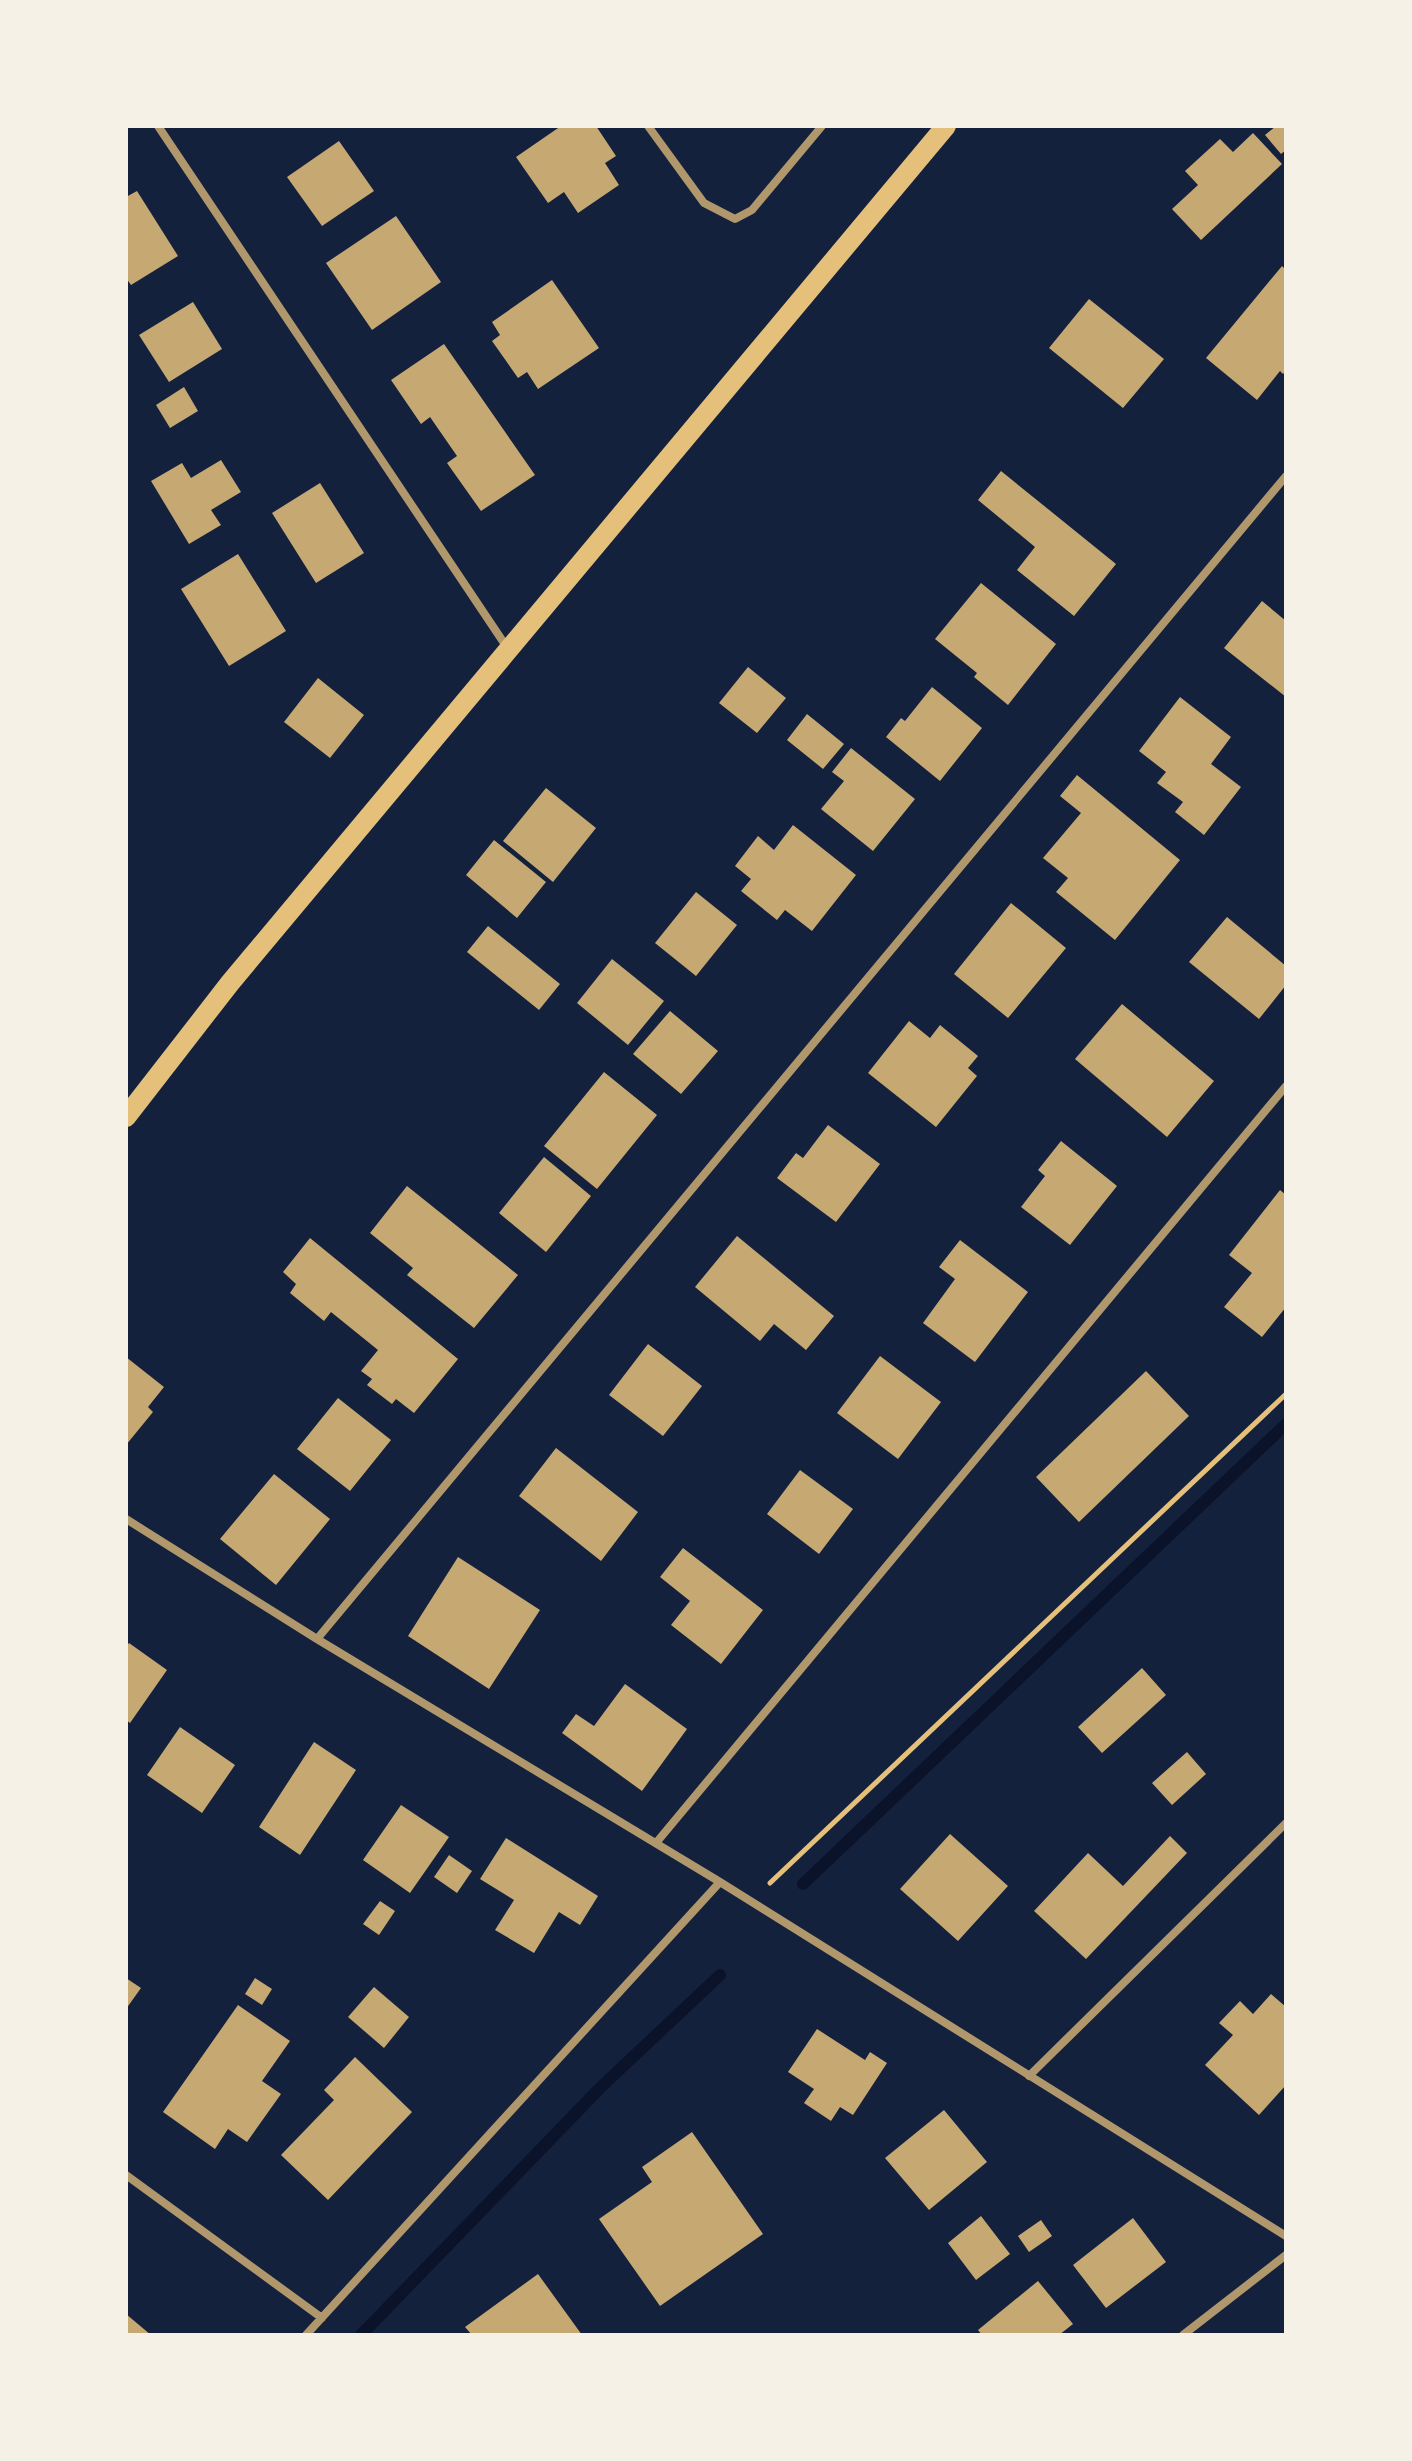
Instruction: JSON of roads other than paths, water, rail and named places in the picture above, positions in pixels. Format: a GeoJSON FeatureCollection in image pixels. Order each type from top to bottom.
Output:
{"type":"FeatureCollection","features":[{"type":"Feature","properties":{"kind":"main road"},"geometry":{"type":"LineString","coordinates":[[126,1117],[230,983],[946,126]]}},
{"type":"Feature","properties":{"kind":"street"},"geometry":{"type":"LineString","coordinates":[[158,126],[509,650]]}},
{"type":"Feature","properties":{"kind":"street"},"geometry":{"type":"LineString","coordinates":[[648,126],[704,203],[735,219],[752,210],[822,126]]}},
{"type":"Feature","properties":{"kind":"street"},"geometry":{"type":"LineString","coordinates":[[317,1639],[1286,476]]}},
{"type":"Feature","properties":{"kind":"street"},"geometry":{"type":"LineString","coordinates":[[656,1843],[1286,1086]]}},
{"type":"Feature","properties":{"kind":"street"},"geometry":{"type":"LineString","coordinates":[[126,1519],[317,1639],[720,1882],[1286,2236]]}},
{"type":"Feature","properties":{"kind":"street"},"geometry":{"type":"LineString","coordinates":[[1029,2076],[1286,1823]]}},
{"type":"Feature","properties":{"kind":"street"},"geometry":{"type":"LineString","coordinates":[[306,2335],[720,1882]]}},
{"type":"Feature","properties":{"kind":"street"},"geometry":{"type":"LineString","coordinates":[[126,2175],[322,2318]]}},
{"type":"Feature","properties":{"kind":"street"},"geometry":{"type":"LineString","coordinates":[[1183,2335],[1286,2255]]}},
{"type":"Feature","properties":{"kind":"waterway"},"geometry":{"type":"LineString","coordinates":[[803,1884],[1286,1424]]}},
{"type":"Feature","properties":{"kind":"waterway"},"geometry":{"type":"LineString","coordinates":[[361,2335],[601,2087],[720,1975]]}}]}
